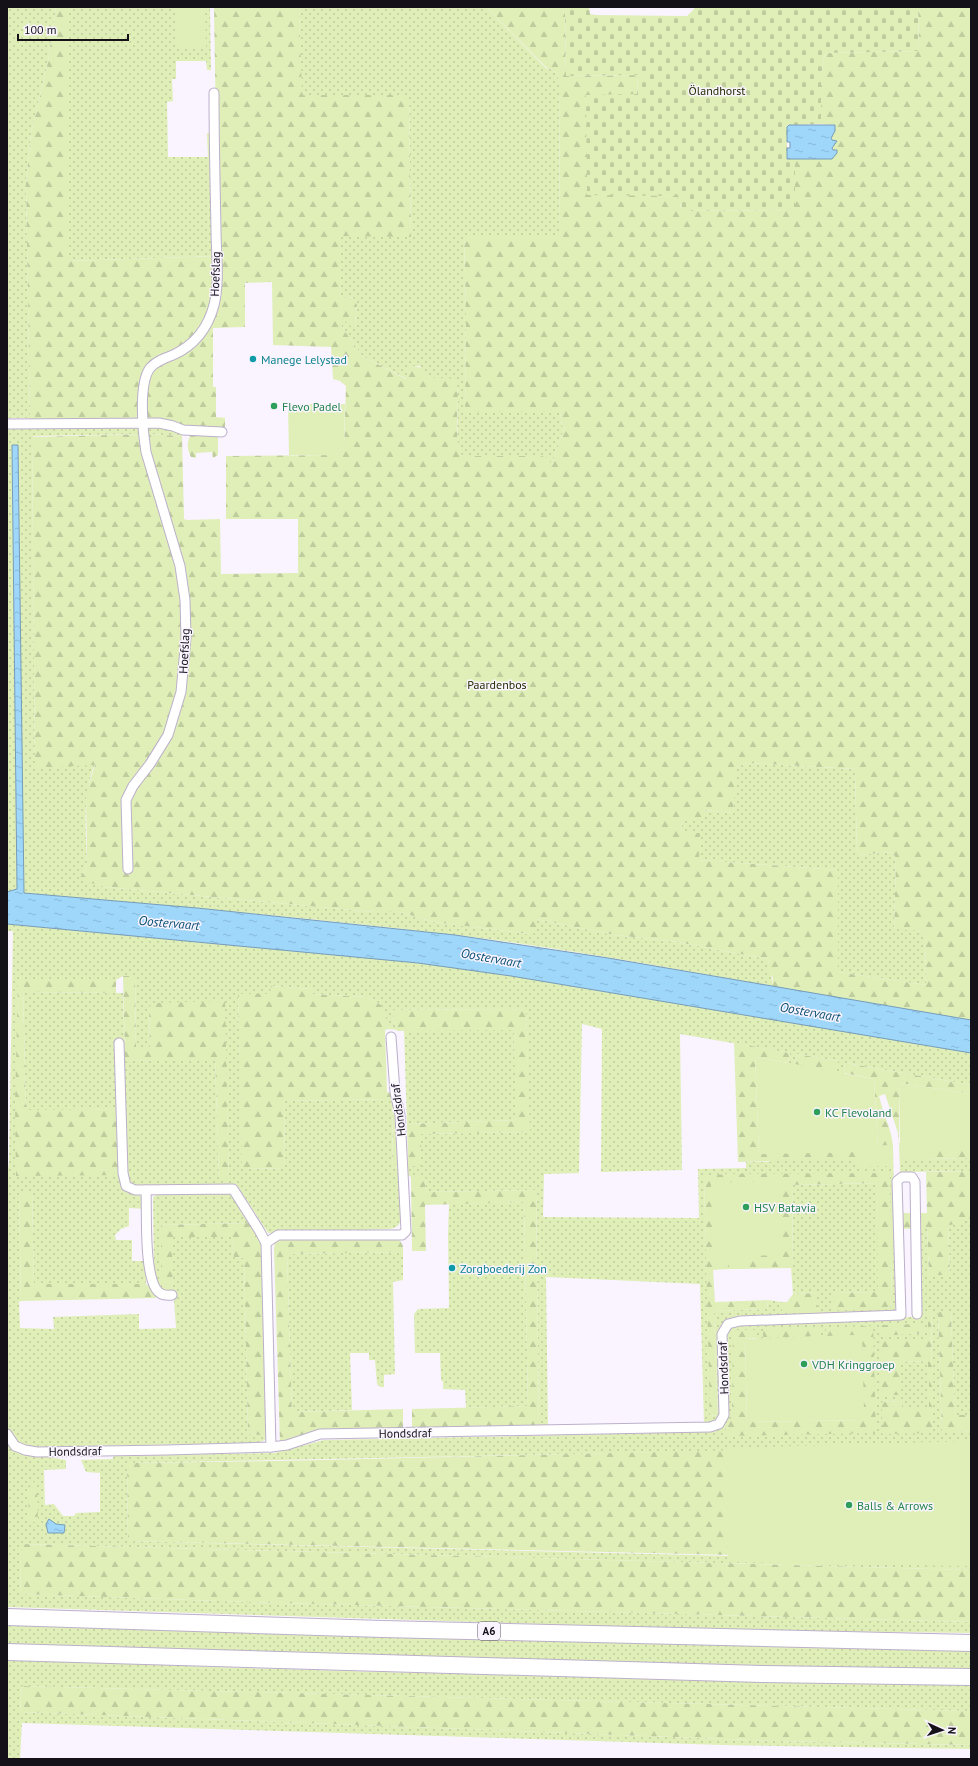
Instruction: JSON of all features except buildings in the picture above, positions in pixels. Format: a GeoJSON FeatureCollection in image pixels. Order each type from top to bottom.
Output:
{"type":"FeatureCollection","features":[{"type":"Feature","properties":{"kind":"highway","name":"A6"},"geometry":{"type":"LineString","coordinates":[[7,1617],[391,1629],[971,1643]]}},
{"type":"Feature","properties":{"kind":"highway"},"geometry":{"type":"LineString","coordinates":[[7,1652],[754,1674],[971,1678]]}},
{"type":"Feature","properties":{"kind":"street","name":"Hoefslag"},"geometry":{"type":"LineString","coordinates":[[128,869],[126,800],[132,786],[160,750],[170,729],[181,692],[186,638],[185,600],[181,571],[146,452],[144,390],[147,374],[150,369],[159,361],[181,351],[196,340],[208,321],[214,305],[217,280],[214,93]]}},
{"type":"Feature","properties":{"kind":"street"},"geometry":{"type":"LineString","coordinates":[[7,424],[144,422],[174,426],[183,430],[222,432]]}},
{"type":"Feature","properties":{"kind":"street","name":"Hondsdraf"},"geometry":{"type":"LineString","coordinates":[[266,1243],[278,1235],[402,1235],[406,1231],[400,1115],[395,1092],[391,1037]]}},
{"type":"Feature","properties":{"kind":"street"},"geometry":{"type":"LineString","coordinates":[[119,1044],[123,1173],[126,1186],[135,1190],[233,1189],[266,1243],[272,1447]]}},
{"type":"Feature","properties":{"kind":"street","name":"Hondsdraf"},"geometry":{"type":"LineString","coordinates":[[7,1434],[15,1446],[25,1450],[37,1452],[272,1447],[287,1445],[320,1434],[710,1427],[719,1424],[724,1415],[722,1334],[728,1324],[740,1321],[901,1315],[897,1181],[902,1177],[912,1178],[915,1182],[917,1314]]}},
{"type":"Feature","properties":{"kind":"street"},"geometry":{"type":"LineString","coordinates":[[146,1190],[149,1266],[152,1279],[159,1293],[172,1296]]}},
{"type":"Feature","properties":{"kind":"green space"},"geometry":{"type":"Polygon","coordinates":[[[7,7],[56,7],[47,67],[31,133],[26,182],[30,418],[7,418],[7,7]]]}},
{"type":"Feature","properties":{"kind":"green space","name":"Paardenbos"},"geometry":{"type":"Polygon","coordinates":[[[56,7],[68,7],[68,261],[218,256],[214,7],[299,7],[302,95],[409,95],[411,237],[339,236],[341,300],[347,297],[353,298],[357,305],[355,323],[350,326],[342,318],[342,327],[362,356],[406,379],[408,367],[412,366],[423,368],[425,377],[456,379],[458,389],[457,438],[462,456],[541,456],[548,458],[552,465],[558,443],[565,428],[562,426],[560,412],[465,412],[466,313],[464,237],[560,237],[559,83],[557,73],[549,68],[548,69],[486,7],[563,8],[565,11],[566,76],[638,75],[637,94],[666,196],[680,196],[681,211],[795,210],[795,159],[832,159],[834,151],[832,148],[835,144],[831,138],[835,131],[835,125],[821,124],[821,75],[825,53],[919,51],[918,7],[971,7],[971,1020],[772,986],[773,978],[769,971],[768,959],[677,942],[615,935],[536,919],[536,930],[533,934],[530,934],[434,922],[400,912],[374,912],[105,887],[79,878],[84,873],[87,865],[86,793],[95,765],[35,768],[32,437],[146,434],[182,436],[184,519],[220,519],[221,574],[298,573],[298,519],[226,519],[226,456],[337,455],[344,446],[346,386],[340,381],[333,379],[331,347],[273,345],[272,282],[245,283],[245,327],[213,328],[213,387],[216,387],[216,417],[225,418],[225,427],[187,427],[150,420],[146,416],[139,419],[30,421],[26,182],[31,133],[47,67],[56,7]],[[748,763],[737,767],[733,813],[704,810],[702,821],[683,820],[681,832],[700,833],[699,860],[838,870],[838,972],[926,985],[925,931],[894,929],[896,858],[892,852],[857,855],[855,769],[748,763]]]}},
{"type":"Feature","properties":{"kind":"green space"},"geometry":{"type":"Polygon","coordinates":[[[68,7],[210,7],[211,70],[207,70],[206,61],[176,61],[176,79],[172,79],[173,101],[167,102],[168,157],[208,157],[207,133],[212,133],[214,256],[68,261],[68,7]]]}},
{"type":"Feature","properties":{"kind":"green space"},"geometry":{"type":"Polygon","coordinates":[[[176,7],[205,7],[206,48],[176,48],[176,7]]]}},
{"type":"Feature","properties":{"kind":"green space"},"geometry":{"type":"Polygon","coordinates":[[[299,7],[486,7],[547,69],[549,68],[557,73],[559,83],[560,238],[464,237],[466,313],[465,412],[560,412],[562,426],[565,428],[558,443],[552,465],[541,456],[462,456],[457,446],[458,389],[425,377],[420,366],[408,367],[407,379],[362,356],[342,327],[342,317],[355,323],[357,305],[353,298],[347,297],[341,301],[338,236],[411,236],[409,95],[301,95],[299,7]]]}},
{"type":"Feature","properties":{"kind":"green space","name":"Ölandhorst"},"geometry":{"type":"Polygon","coordinates":[[[561,7],[589,7],[590,14],[596,15],[687,16],[696,7],[918,7],[919,51],[825,53],[821,75],[821,124],[790,125],[787,141],[787,159],[795,159],[795,210],[681,211],[681,204],[676,201],[679,196],[587,195],[586,95],[637,94],[638,75],[566,76],[565,11],[561,7]]]}},
{"type":"Feature","properties":{"kind":"green space"},"geometry":{"type":"Polygon","coordinates":[[[288,404],[345,404],[344,447],[337,455],[289,455],[288,404]]]}},
{"type":"Feature","properties":{"kind":"green space"},"geometry":{"type":"Polygon","coordinates":[[[136,425],[140,428],[142,434],[32,437],[35,767],[95,764],[86,801],[87,865],[80,878],[105,887],[374,912],[400,912],[434,922],[530,934],[533,934],[536,919],[615,935],[677,942],[768,959],[772,986],[494,940],[292,917],[23,893],[18,445],[12,445],[17,890],[7,892],[7,428],[136,425]]]}},
{"type":"Feature","properties":{"kind":"green space"},"geometry":{"type":"Polygon","coordinates":[[[150,426],[164,426],[182,434],[182,436],[146,434],[146,430],[150,426]]]}},
{"type":"Feature","properties":{"kind":"green space"},"geometry":{"type":"Polygon","coordinates":[[[192,434],[215,434],[218,436],[218,455],[213,458],[212,452],[196,453],[196,458],[191,457],[188,445],[192,434]]]}},
{"type":"Feature","properties":{"kind":"green space"},"geometry":{"type":"Polygon","coordinates":[[[748,763],[855,769],[857,855],[892,852],[896,858],[894,928],[925,931],[926,985],[838,972],[838,870],[699,860],[681,832],[683,819],[703,810],[733,813],[736,767],[748,763]]]}},
{"type":"Feature","properties":{"kind":"green space"},"geometry":{"type":"Polygon","coordinates":[[[7,924],[418,963],[511,976],[971,1053],[971,1085],[846,1063],[844,1073],[878,1146],[893,1145],[896,1307],[894,1311],[878,1317],[920,1317],[915,1228],[927,1228],[929,1275],[950,1275],[948,1224],[967,1214],[971,1210],[971,1415],[955,1416],[951,1312],[938,1312],[942,1432],[971,1431],[971,1446],[127,1463],[128,1541],[971,1562],[971,1570],[23,1544],[20,1563],[21,1594],[248,1602],[971,1622],[971,1633],[728,1630],[7,1607],[7,1443],[18,1452],[66,1460],[66,1469],[44,1470],[45,1505],[54,1504],[63,1516],[74,1516],[76,1513],[100,1512],[100,1473],[86,1472],[81,1460],[113,1459],[113,1456],[274,1453],[324,1440],[710,1432],[721,1426],[727,1409],[727,1337],[730,1326],[863,1317],[726,1319],[723,1322],[722,1330],[721,1414],[713,1421],[704,1424],[700,1284],[546,1277],[548,1427],[539,1427],[536,1190],[426,1192],[425,1177],[411,1177],[408,1175],[408,1166],[421,1166],[421,1134],[529,1132],[526,1009],[391,1010],[397,1030],[389,1029],[381,1005],[368,997],[312,994],[312,989],[271,986],[271,995],[238,994],[243,1169],[285,1168],[284,1101],[393,1099],[392,1168],[401,1167],[403,1203],[399,1224],[390,1229],[268,1233],[236,1184],[159,1186],[133,1193],[143,1197],[145,1209],[129,1208],[129,1226],[121,1229],[115,1235],[116,1240],[132,1240],[132,1261],[146,1261],[146,1284],[34,1284],[32,1192],[19,1192],[20,1328],[54,1329],[53,1317],[139,1314],[139,1329],[176,1328],[173,1298],[171,1237],[233,1236],[234,1257],[244,1258],[248,1434],[270,1436],[263,1441],[256,1443],[26,1447],[14,1439],[9,1433],[7,1425],[7,1176],[9,1162],[13,931],[7,931],[7,924]],[[123,976],[116,980],[18,980],[16,1176],[119,1109],[26,1111],[23,992],[123,993],[125,1061],[215,1058],[219,1179],[229,1178],[225,1033],[149,1007],[150,1047],[136,1047],[135,976],[123,976]],[[582,1024],[579,1173],[544,1174],[543,1217],[699,1218],[698,1169],[746,1168],[746,1162],[770,1162],[790,1053],[680,1034],[682,1170],[601,1172],[602,1029],[582,1024]],[[797,1054],[795,1064],[838,1062],[797,1054]],[[731,1174],[706,1177],[704,1182],[711,1416],[718,1415],[714,1311],[767,1309],[768,1300],[782,1302],[783,1311],[816,1293],[793,1294],[791,1268],[793,1268],[792,1185],[877,1183],[879,1292],[833,1293],[890,1307],[892,1302],[889,1174],[731,1174]],[[928,1306],[928,1339],[901,1362],[928,1361],[932,1372],[931,1306],[928,1306]],[[924,1324],[880,1335],[924,1333],[924,1324]],[[735,1330],[732,1417],[723,1436],[864,1420],[755,1338],[755,1330],[735,1330]],[[929,1376],[929,1408],[902,1408],[902,1401],[882,1402],[933,1433],[929,1376]]]}},
{"type":"Feature","properties":{"kind":"green space"},"geometry":{"type":"Polygon","coordinates":[[[123,976],[135,976],[136,1047],[150,1047],[149,1007],[154,1003],[225,1001],[229,1179],[219,1179],[215,1059],[125,1061],[123,976]]]}},
{"type":"Feature","properties":{"kind":"green space"},"geometry":{"type":"Polygon","coordinates":[[[18,980],[116,980],[116,993],[23,992],[26,1110],[119,1109],[120,1175],[16,1176],[15,1105],[18,980]]]}},
{"type":"Feature","properties":{"kind":"green space"},"geometry":{"type":"Polygon","coordinates":[[[271,986],[312,989],[312,994],[368,997],[381,1005],[389,1026],[389,1029],[385,1030],[387,1092],[391,1093],[393,1099],[284,1101],[285,1168],[242,1169],[238,994],[270,994],[271,986]]]}},
{"type":"Feature","properties":{"kind":"green space"},"geometry":{"type":"Polygon","coordinates":[[[526,1009],[530,1132],[421,1134],[421,1166],[408,1166],[407,1124],[516,1120],[514,1030],[397,1031],[391,1010],[526,1009]]]}},
{"type":"Feature","properties":{"kind":"green space"},"geometry":{"type":"Polygon","coordinates":[[[514,1029],[517,1120],[407,1124],[404,1030],[514,1029]]]}},
{"type":"Feature","properties":{"kind":"green space"},"geometry":{"type":"Polygon","coordinates":[[[734,1043],[790,1053],[788,1063],[755,1057],[759,1154],[857,1152],[857,1160],[738,1162],[734,1043]]]}},
{"type":"Feature","properties":{"kind":"green space"},"geometry":{"type":"Polygon","coordinates":[[[797,1054],[838,1061],[836,1072],[795,1064],[797,1054]]]}},
{"type":"Feature","properties":{"kind":"green space","name":"KC Flevoland"},"geometry":{"type":"Polygon","coordinates":[[[755,1057],[874,1079],[878,1146],[893,1145],[893,1166],[857,1167],[857,1152],[759,1154],[755,1057]]]}},
{"type":"Feature","properties":{"kind":"green space"},"geometry":{"type":"Polygon","coordinates":[[[846,1063],[971,1085],[971,1094],[900,1083],[899,1143],[898,1133],[885,1094],[879,1096],[891,1133],[893,1145],[878,1146],[874,1079],[844,1073],[846,1063]]]}},
{"type":"Feature","properties":{"kind":"green space"},"geometry":{"type":"Polygon","coordinates":[[[900,1083],[971,1094],[971,1150],[925,1151],[925,1159],[900,1160],[900,1083]]]}},
{"type":"Feature","properties":{"kind":"green space"},"geometry":{"type":"Polygon","coordinates":[[[971,1094],[971,1150],[926,1159],[971,1158],[971,1171],[900,1172],[899,1143],[971,1094]]]}},
{"type":"Feature","properties":{"kind":"green space"},"geometry":{"type":"Polygon","coordinates":[[[393,1100],[401,1126],[401,1167],[392,1168],[393,1100]]]}},
{"type":"Feature","properties":{"kind":"green space"},"geometry":{"type":"Polygon","coordinates":[[[971,1150],[971,1158],[925,1159],[925,1151],[971,1150]]]}},
{"type":"Feature","properties":{"kind":"green space"},"geometry":{"type":"Polygon","coordinates":[[[971,1171],[971,1210],[960,1224],[948,1225],[950,1275],[929,1275],[927,1228],[902,1229],[902,1213],[927,1213],[926,1172],[971,1171]]]}},
{"type":"Feature","properties":{"kind":"green space"},"geometry":{"type":"Polygon","coordinates":[[[890,1173],[892,1302],[890,1307],[885,1310],[833,1310],[833,1293],[878,1292],[877,1183],[792,1185],[793,1268],[738,1269],[738,1264],[750,1256],[780,1181],[713,1257],[729,1257],[729,1269],[713,1270],[715,1302],[768,1300],[767,1309],[714,1311],[718,1415],[710,1416],[705,1177],[711,1175],[731,1174],[890,1173]]]}},
{"type":"Feature","properties":{"kind":"green space"},"geometry":{"type":"Polygon","coordinates":[[[411,1177],[425,1177],[426,1192],[536,1190],[539,1427],[412,1430],[412,1409],[528,1406],[524,1202],[425,1205],[426,1251],[412,1251],[411,1177]]]}},
{"type":"Feature","properties":{"kind":"green space","name":"HSV Batavia"},"geometry":{"type":"Polygon","coordinates":[[[780,1181],[781,1255],[750,1256],[750,1264],[738,1264],[738,1269],[729,1269],[729,1257],[713,1257],[711,1183],[780,1181]]]}},
{"type":"Feature","properties":{"kind":"green space"},"geometry":{"type":"Polygon","coordinates":[[[32,1191],[34,1284],[146,1284],[154,1289],[157,1298],[21,1301],[19,1192],[32,1191]]]}},
{"type":"Feature","properties":{"kind":"green space"},"geometry":{"type":"Polygon","coordinates":[[[207,1192],[229,1193],[233,1195],[251,1223],[161,1225],[161,1289],[154,1279],[153,1197],[159,1194],[207,1192]]]}},
{"type":"Feature","properties":{"kind":"green space"},"geometry":{"type":"Polygon","coordinates":[[[524,1202],[528,1406],[466,1408],[465,1390],[443,1389],[443,1381],[441,1381],[440,1353],[415,1353],[414,1314],[418,1309],[449,1308],[449,1204],[524,1202]]]}},
{"type":"Feature","properties":{"kind":"green space"},"geometry":{"type":"Polygon","coordinates":[[[251,1223],[262,1240],[270,1436],[248,1434],[244,1258],[234,1257],[233,1237],[172,1237],[173,1298],[161,1289],[161,1225],[251,1223]]]}},
{"type":"Feature","properties":{"kind":"green space"},"geometry":{"type":"Polygon","coordinates":[[[399,1239],[403,1246],[403,1252],[287,1254],[292,1412],[403,1409],[403,1430],[321,1431],[280,1443],[274,1249],[275,1242],[277,1240],[399,1239]]]}},
{"type":"Feature","properties":{"kind":"green space"},"geometry":{"type":"Polygon","coordinates":[[[403,1252],[403,1280],[393,1282],[395,1374],[384,1375],[384,1387],[380,1387],[377,1384],[375,1360],[369,1360],[369,1353],[350,1353],[352,1410],[292,1412],[287,1254],[403,1252]]]}},
{"type":"Feature","properties":{"kind":"green space"},"geometry":{"type":"Polygon","coordinates":[[[817,1293],[817,1311],[782,1311],[782,1302],[787,1302],[793,1294],[817,1293]]]}},
{"type":"Feature","properties":{"kind":"green space"},"geometry":{"type":"Polygon","coordinates":[[[928,1306],[931,1306],[932,1372],[928,1372],[928,1361],[901,1362],[901,1395],[881,1395],[880,1341],[928,1339],[928,1306]]]}},
{"type":"Feature","properties":{"kind":"green space"},"geometry":{"type":"Polygon","coordinates":[[[938,1312],[951,1312],[955,1415],[971,1415],[971,1431],[942,1433],[938,1312]]]}},
{"type":"Feature","properties":{"kind":"green space"},"geometry":{"type":"Polygon","coordinates":[[[924,1324],[924,1333],[880,1336],[880,1325],[924,1324]]]}},
{"type":"Feature","properties":{"kind":"green space"},"geometry":{"type":"Polygon","coordinates":[[[873,1326],[876,1433],[723,1436],[732,1416],[733,1332],[735,1330],[755,1330],[755,1338],[745,1339],[747,1421],[864,1420],[862,1335],[826,1336],[826,1328],[873,1326]]]}},
{"type":"Feature","properties":{"kind":"green space"},"geometry":{"type":"Polygon","coordinates":[[[819,1327],[820,1336],[763,1338],[763,1329],[819,1327]]]}},
{"type":"Feature","properties":{"kind":"green space","name":"VDH Kringgroep"},"geometry":{"type":"Polygon","coordinates":[[[862,1335],[864,1420],[747,1421],[745,1339],[862,1335]]]}},
{"type":"Feature","properties":{"kind":"green space"},"geometry":{"type":"Polygon","coordinates":[[[929,1376],[932,1376],[933,1433],[882,1434],[882,1402],[902,1401],[902,1408],[929,1408],[929,1376]]]}},
{"type":"Feature","properties":{"kind":"green space","name":"Balls & Arrows"},"geometry":{"type":"Polygon","coordinates":[[[971,1441],[971,1566],[728,1562],[725,1448],[971,1441]]]}},
{"type":"Feature","properties":{"kind":"green space"},"geometry":{"type":"Polygon","coordinates":[[[873,1447],[732,1555],[128,1541],[127,1463],[278,1461],[873,1447]]]}},
{"type":"Feature","properties":{"kind":"green space"},"geometry":{"type":"Polygon","coordinates":[[[36,1482],[38,1521],[34,1522],[29,1520],[28,1487],[31,1483],[36,1482]]]}},
{"type":"Feature","properties":{"kind":"green space"},"geometry":{"type":"Polygon","coordinates":[[[22,1544],[971,1570],[971,1622],[248,1602],[21,1594],[20,1563],[22,1544]]]}},
{"type":"Feature","properties":{"kind":"green space"},"geometry":{"type":"Polygon","coordinates":[[[7,1620],[971,1648],[971,1673],[7,1647],[7,1620]]]}},
{"type":"Feature","properties":{"kind":"green space"},"geometry":{"type":"Polygon","coordinates":[[[7,1659],[248,1668],[971,1684],[971,1711],[22,1686],[20,1712],[777,1741],[971,1745],[971,1749],[722,1745],[22,1723],[20,1759],[7,1759],[7,1659]]]}},
{"type":"Feature","properties":{"kind":"green space"},"geometry":{"type":"Polygon","coordinates":[[[22,1686],[971,1711],[971,1745],[777,1741],[20,1712],[22,1686]]]}},
{"type":"Feature","properties":{"kind":"water"},"geometry":{"type":"Polygon","coordinates":[[[789,125],[835,125],[835,131],[831,138],[832,140],[837,141],[832,148],[833,150],[837,150],[837,153],[832,159],[787,159],[787,148],[790,148],[790,142],[787,142],[787,127],[789,125]]]}},
{"type":"Feature","properties":{"kind":"water","name":"Oostervaart"},"geometry":{"type":"Polygon","coordinates":[[[12,445],[18,445],[24,893],[197,908],[455,935],[608,958],[971,1020],[971,1053],[511,976],[418,963],[7,924],[7,892],[17,889],[12,445]]]}},
{"type":"Feature","properties":{"kind":"water"},"geometry":{"type":"Polygon","coordinates":[[[49,1519],[56,1524],[65,1525],[64,1533],[48,1533],[46,1524],[49,1519]]]}},
{"type":"Feature","properties":{"kind":"place","name":"Manege Lelystad"},"geometry":{"type":"Point","coordinates":[253,359]}},
{"type":"Feature","properties":{"kind":"place","name":"Flevo Padel"},"geometry":{"type":"Point","coordinates":[274,406]}},
{"type":"Feature","properties":{"kind":"place","name":"KC Flevoland"},"geometry":{"type":"Point","coordinates":[817,1112]}},
{"type":"Feature","properties":{"kind":"place","name":"HSV Batavia"},"geometry":{"type":"Point","coordinates":[746,1207]}},
{"type":"Feature","properties":{"kind":"place","name":"Zorgboederij Zon"},"geometry":{"type":"Point","coordinates":[452,1268]}},
{"type":"Feature","properties":{"kind":"place","name":"VDH Kringgroep"},"geometry":{"type":"Point","coordinates":[804,1364]}},
{"type":"Feature","properties":{"kind":"place","name":"Balls & Arrows"},"geometry":{"type":"Point","coordinates":[849,1505]}}]}
